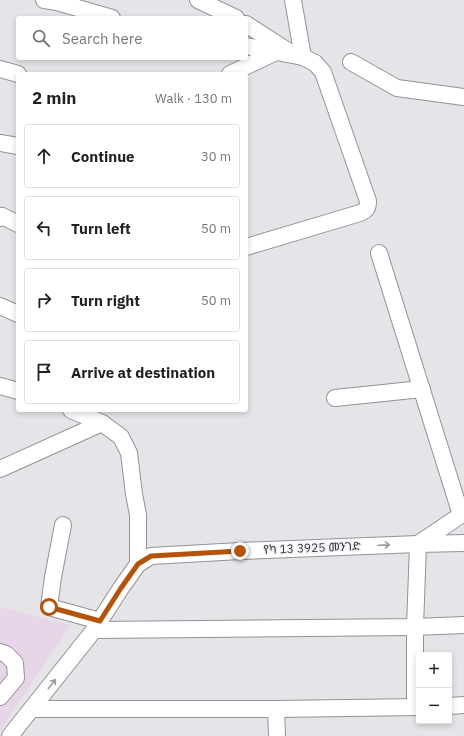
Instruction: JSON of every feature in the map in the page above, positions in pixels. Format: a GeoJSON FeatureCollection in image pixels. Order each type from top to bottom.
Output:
{"type":"FeatureCollection","features":[{"type":"Feature","properties":{"kind":"street"},"geometry":{"type":"LineString","coordinates":[[44,0],[57,2],[105,16]]}},
{"type":"Feature","properties":{"kind":"street"},"geometry":{"type":"LineString","coordinates":[[198,0],[232,16]]}},
{"type":"Feature","properties":{"kind":"street"},"geometry":{"type":"LineString","coordinates":[[293,0],[300,56]]}},
{"type":"Feature","properties":{"kind":"street"},"geometry":{"type":"LineString","coordinates":[[248,25],[300,56],[314,62],[323,72],[368,201],[368,207],[360,213],[248,246]]}},
{"type":"Feature","properties":{"kind":"street"},"geometry":{"type":"LineString","coordinates":[[248,46],[300,56]]}},
{"type":"Feature","properties":{"kind":"street"},"geometry":{"type":"LineString","coordinates":[[234,72],[276,52]]}},
{"type":"Feature","properties":{"kind":"street"},"geometry":{"type":"LineString","coordinates":[[351,62],[397,88],[464,96]]}},
{"type":"Feature","properties":{"kind":"street"},"geometry":{"type":"LineString","coordinates":[[0,69],[16,73]]}},
{"type":"Feature","properties":{"kind":"street"},"geometry":{"type":"LineString","coordinates":[[0,143],[16,146]]}},
{"type":"Feature","properties":{"kind":"street"},"geometry":{"type":"LineString","coordinates":[[0,218],[2,216],[16,223]]}},
{"type":"Feature","properties":{"kind":"street"},"geometry":{"type":"LineString","coordinates":[[379,253],[463,518],[418,544],[415,626],[417,688]]}},
{"type":"Feature","properties":{"kind":"street"},"geometry":{"type":"LineString","coordinates":[[0,306],[16,313]]}},
{"type":"Feature","properties":{"kind":"street"},"geometry":{"type":"LineString","coordinates":[[0,386],[16,390]]}},
{"type":"Feature","properties":{"kind":"street"},"geometry":{"type":"LineString","coordinates":[[335,398],[422,389]]}},
{"type":"Feature","properties":{"kind":"street"},"geometry":{"type":"LineString","coordinates":[[76,412],[102,422],[122,437],[130,453],[134,494],[138,515],[138,564]]}},
{"type":"Feature","properties":{"kind":"street"},"geometry":{"type":"LineString","coordinates":[[0,469],[102,422]]}},
{"type":"Feature","properties":{"kind":"street"},"geometry":{"type":"LineString","coordinates":[[63,525],[49,607],[97,626],[464,625]]}},
{"type":"Feature","properties":{"kind":"street","name":"የካ 13 3925 መንገድ"},"geometry":{"type":"LineString","coordinates":[[10,736],[97,626],[138,564],[151,556],[418,544],[464,544]]}},
{"type":"Feature","properties":{"kind":"street"},"geometry":{"type":"LineString","coordinates":[[0,652],[6,654],[15,664],[16,678],[0,697]]}},
{"type":"Feature","properties":{"kind":"street"},"geometry":{"type":"LineString","coordinates":[[452,706],[464,705]]}},
{"type":"Feature","properties":{"kind":"street"},"geometry":{"type":"LineString","coordinates":[[32,709],[276,709],[416,707]]}},
{"type":"Feature","properties":{"kind":"street"},"geometry":{"type":"LineString","coordinates":[[276,709],[277,736]]}},
{"type":"Feature","properties":{"kind":"shaded area"},"geometry":{"type":"Polygon","coordinates":[[[0,607],[71,625],[0,731],[0,607]]]}},
{"type":"Feature","properties":{"kind":"route"},"geometry":{"type":"LineString","coordinates":[[49,607],[100,621],[138,564],[151,556],[240,551]]}}]}
